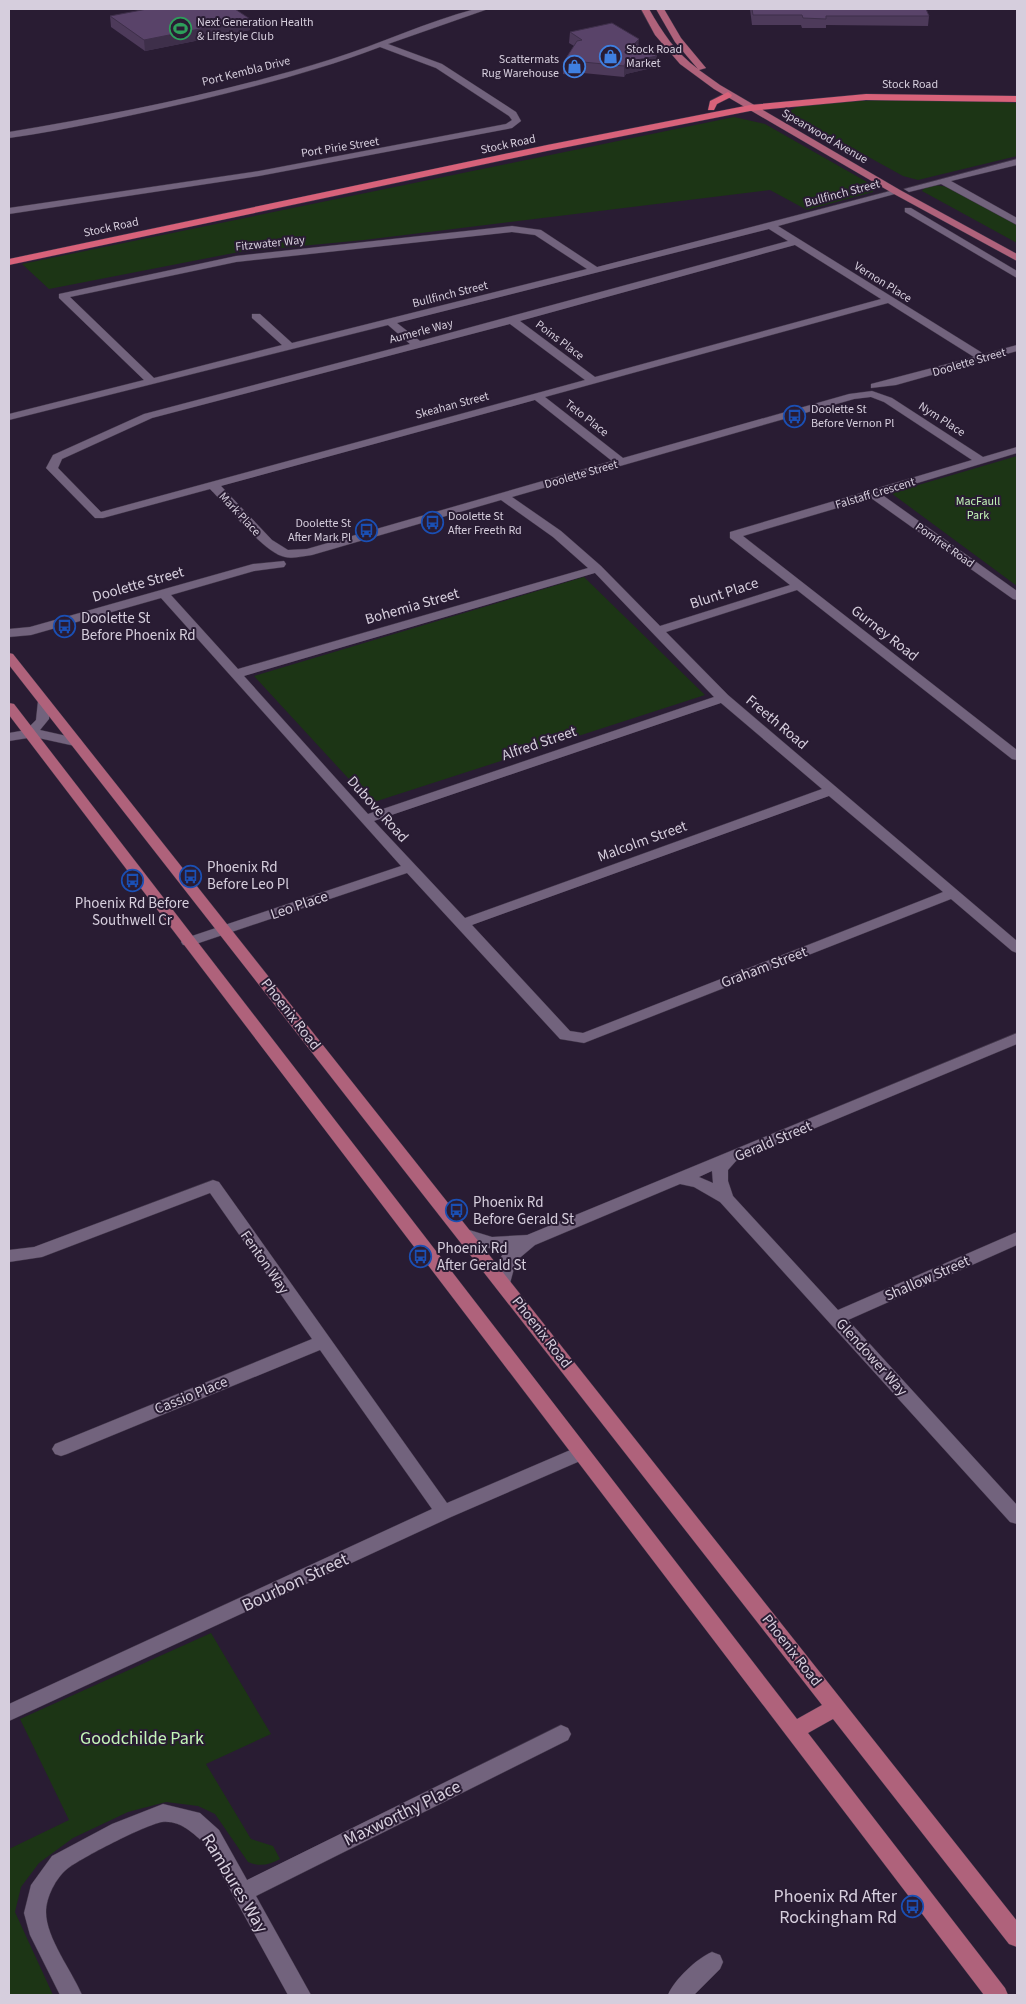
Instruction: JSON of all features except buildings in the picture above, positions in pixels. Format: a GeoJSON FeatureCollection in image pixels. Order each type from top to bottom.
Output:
{"type":"FeatureCollection","features":[{"type":"Feature","properties":{"kind":"highway","name":"Stock Road"},"geometry":{"type":"LineString","coordinates":[[9,262],[819,92],[865,89],[1017,92]]}},
{"type":"Feature","properties":{"kind":"highway"},"geometry":{"type":"LineString","coordinates":[[711,108],[713,103],[728,95]]}},
{"type":"Feature","properties":{"kind":"highway","name":"Stock Road"},"geometry":{"type":"LineString","coordinates":[[9,253],[259,199],[711,108],[873,96],[1017,99]]}},
{"type":"Feature","properties":{"kind":"main road","name":"Spearwood Avenue"},"geometry":{"type":"LineString","coordinates":[[645,9],[658,33],[683,62],[728,95],[909,189],[1017,249]]}},
{"type":"Feature","properties":{"kind":"main road","name":"Spearwood Avenue"},"geometry":{"type":"LineString","coordinates":[[660,9],[663,18],[694,60],[750,105],[897,192],[1017,258]]}},
{"type":"Feature","properties":{"kind":"main road","name":"Phoenix Road"},"geometry":{"type":"LineString","coordinates":[[9,657],[837,1706],[1017,1937]]}},
{"type":"Feature","properties":{"kind":"main road"},"geometry":{"type":"LineString","coordinates":[[9,707],[997,1995]]}},
{"type":"Feature","properties":{"kind":"main road"},"geometry":{"type":"LineString","coordinates":[[794,1730],[837,1706]]}},
{"type":"Feature","properties":{"kind":"street","name":"Port Kembla Drive"},"geometry":{"type":"LineString","coordinates":[[9,135],[102,118],[227,90],[313,67],[382,45],[454,17],[484,9]]}},
{"type":"Feature","properties":{"kind":"street","name":"Port Pirie Street"},"geometry":{"type":"LineString","coordinates":[[9,211],[96,200],[390,152],[508,126],[517,121],[513,114],[440,66],[382,45]]}},
{"type":"Feature","properties":{"kind":"street"},"geometry":{"type":"LineString","coordinates":[[909,189],[1017,162]]}},
{"type":"Feature","properties":{"kind":"street"},"geometry":{"type":"LineString","coordinates":[[943,181],[1017,222]]}},
{"type":"Feature","properties":{"kind":"street","name":"Bullfinch Street"},"geometry":{"type":"LineString","coordinates":[[9,417],[897,192]]}},
{"type":"Feature","properties":{"kind":"street"},"geometry":{"type":"LineString","coordinates":[[908,210],[1017,275]]}},
{"type":"Feature","properties":{"kind":"street","name":"Vernon Place"},"geometry":{"type":"LineString","coordinates":[[770,225],[983,358]]}},
{"type":"Feature","properties":{"kind":"street","name":"Fitzwater Way"},"geometry":{"type":"LineString","coordinates":[[152,382],[63,296],[236,259],[512,229],[538,232],[595,270]]}},
{"type":"Feature","properties":{"kind":"street","name":"Aumerle Way"},"geometry":{"type":"LineString","coordinates":[[57,457],[148,416],[512,320],[795,242]]}},
{"type":"Feature","properties":{"kind":"street","name":"Skeahan Street"},"geometry":{"type":"LineString","coordinates":[[57,457],[52,468],[99,516],[888,300]]}},
{"type":"Feature","properties":{"kind":"street"},"geometry":{"type":"LineString","coordinates":[[256,316],[290,347]]}},
{"type":"Feature","properties":{"kind":"street","name":"Poins Place"},"geometry":{"type":"LineString","coordinates":[[512,320],[593,380]]}},
{"type":"Feature","properties":{"kind":"street"},"geometry":{"type":"LineString","coordinates":[[390,322],[418,345]]}},
{"type":"Feature","properties":{"kind":"street","name":"Doolette Street"},"geometry":{"type":"LineString","coordinates":[[9,633],[31,631],[164,594],[282,558],[620,462],[853,396],[876,392],[892,384],[1017,348]]}},
{"type":"Feature","properties":{"kind":"street","name":"Nym Place"},"geometry":{"type":"LineString","coordinates":[[876,392],[982,461]]}},
{"type":"Feature","properties":{"kind":"street","name":"Teto Place"},"geometry":{"type":"LineString","coordinates":[[536,396],[620,462]]}},
{"type":"Feature","properties":{"kind":"street","name":"Falstaff Crescent"},"geometry":{"type":"LineString","coordinates":[[734,535],[1017,450]]}},
{"type":"Feature","properties":{"kind":"street","name":"Mark Place"},"geometry":{"type":"LineString","coordinates":[[213,485],[282,558]]}},
{"type":"Feature","properties":{"kind":"street","name":"Freeth Road"},"geometry":{"type":"LineString","coordinates":[[508,494],[519,508],[527,511],[557,534],[597,569],[723,698],[1017,948]]}},
{"type":"Feature","properties":{"kind":"street","name":"Pomfret Road"},"geometry":{"type":"LineString","coordinates":[[873,494],[1017,596]]}},
{"type":"Feature","properties":{"kind":"street","name":"Gurney Road"},"geometry":{"type":"LineString","coordinates":[[734,535],[1017,756]]}},
{"type":"Feature","properties":{"kind":"street","name":"Bohemia Street"},"geometry":{"type":"LineString","coordinates":[[236,674],[597,569]]}},
{"type":"Feature","properties":{"kind":"street","name":"Blunt Place"},"geometry":{"type":"LineString","coordinates":[[658,631],[799,586]]}},
{"type":"Feature","properties":{"kind":"street","name":"Dubove Road"},"geometry":{"type":"LineString","coordinates":[[164,594],[409,868],[565,1035],[574,1036]]}},
{"type":"Feature","properties":{"kind":"street","name":"Doolette Street"},"geometry":{"type":"LineString","coordinates":[[9,641],[27,636],[31,631]]}},
{"type":"Feature","properties":{"kind":"street","name":"Alfred Street"},"geometry":{"type":"LineString","coordinates":[[365,819],[723,698]]}},
{"type":"Feature","properties":{"kind":"street"},"geometry":{"type":"LineString","coordinates":[[9,745],[25,739],[29,733],[40,726],[44,720],[44,701]]}},
{"type":"Feature","properties":{"kind":"street"},"geometry":{"type":"LineString","coordinates":[[9,737],[44,732],[75,742]]}},
{"type":"Feature","properties":{"kind":"street","name":"Malcolm Street"},"geometry":{"type":"LineString","coordinates":[[462,924],[832,790]]}},
{"type":"Feature","properties":{"kind":"street","name":"Leo Place"},"geometry":{"type":"LineString","coordinates":[[188,942],[409,868]]}},
{"type":"Feature","properties":{"kind":"street","name":"Graham Street"},"geometry":{"type":"LineString","coordinates":[[574,1036],[584,1038],[953,894]]}},
{"type":"Feature","properties":{"kind":"street","name":"Gerald Street"},"geometry":{"type":"LineString","coordinates":[[503,1283],[505,1261],[510,1254],[529,1241],[731,1159],[1017,1038]]}},
{"type":"Feature","properties":{"kind":"street","name":"Glendower Way"},"geometry":{"type":"LineString","coordinates":[[726,1198],[720,1181],[720,1168],[731,1159]]}},
{"type":"Feature","properties":{"kind":"street","name":"Glendower Way"},"geometry":{"type":"LineString","coordinates":[[680,1179],[698,1182],[726,1198],[1017,1517]]}},
{"type":"Feature","properties":{"kind":"street","name":"Fenton Way"},"geometry":{"type":"LineString","coordinates":[[9,1256],[36,1253],[213,1186],[321,1342],[444,1512]]}},
{"type":"Feature","properties":{"kind":"street","name":"Gerald Street"},"geometry":{"type":"LineString","coordinates":[[466,1235],[492,1244],[529,1241]]}},
{"type":"Feature","properties":{"kind":"street","name":"Shallow Street"},"geometry":{"type":"LineString","coordinates":[[837,1318],[1017,1238]]}},
{"type":"Feature","properties":{"kind":"street","name":"Cassio Place"},"geometry":{"type":"LineString","coordinates":[[61,1449],[321,1342]]}},
{"type":"Feature","properties":{"kind":"street","name":"Bourbon Street"},"geometry":{"type":"LineString","coordinates":[[9,1713],[94,1676],[444,1512],[581,1453]]}},
{"type":"Feature","properties":{"kind":"street","name":"Maxworthy Place"},"geometry":{"type":"LineString","coordinates":[[243,1892],[561,1734]]}},
{"type":"Feature","properties":{"kind":"street","name":"Rambures Way"},"geometry":{"type":"LineString","coordinates":[[71,1995],[42,1935],[35,1913],[38,1892],[59,1863],[119,1830],[163,1813],[194,1819],[212,1837],[300,1995]]}},
{"type":"Feature","properties":{"kind":"street"},"geometry":{"type":"LineString","coordinates":[[679,1995],[712,1962]]}},
{"type":"Feature","properties":{"kind":"green space"},"geometry":{"type":"Polygon","coordinates":[[[907,98],[1017,103],[1017,156],[918,180],[903,176],[787,112],[801,105],[907,98]]]}},
{"type":"Feature","properties":{"kind":"green space"},"geometry":{"type":"Polygon","coordinates":[[[734,117],[765,124],[874,186],[873,192],[807,210],[770,190],[364,240],[239,252],[49,289],[22,264],[734,117]]]}},
{"type":"Feature","properties":{"kind":"green space"},"geometry":{"type":"Polygon","coordinates":[[[934,185],[949,187],[1017,225],[1017,243],[922,191],[925,187],[934,185]]]}},
{"type":"Feature","properties":{"kind":"green space","name":"MacFaull Park"},"geometry":{"type":"Polygon","coordinates":[[[1017,456],[1017,586],[891,493],[1017,456]]]}},
{"type":"Feature","properties":{"kind":"green space"},"geometry":{"type":"Polygon","coordinates":[[[584,577],[705,695],[371,803],[254,676],[584,577]]]}},
{"type":"Feature","properties":{"kind":"green space","name":"Goodchilde Park"},"geometry":{"type":"Polygon","coordinates":[[[211,1633],[271,1734],[206,1764],[251,1839],[273,1846],[280,1859],[264,1865],[248,1862],[215,1814],[198,1806],[166,1802],[128,1812],[73,1838],[39,1863],[21,1887],[15,1912],[53,1995],[9,1995],[9,1849],[69,1820],[20,1719],[211,1633]]]}},
{"type":"Feature","properties":{"kind":"place","name":"Next Generation Health & Lifestyle Club"},"geometry":{"type":"Point","coordinates":[181,29]}},
{"type":"Feature","properties":{"kind":"place","name":"Stock Road Market"},"geometry":{"type":"Point","coordinates":[610,56]}},
{"type":"Feature","properties":{"kind":"place","name":"Scattermats Rug Warehouse"},"geometry":{"type":"Point","coordinates":[575,66]}},
{"type":"Feature","properties":{"kind":"place","name":"Doolette St Before Vernon Pl"},"geometry":{"type":"Point","coordinates":[795,416]}},
{"type":"Feature","properties":{"kind":"place","name":"Doolette St After Freeth Rd"},"geometry":{"type":"Point","coordinates":[432,523]}},
{"type":"Feature","properties":{"kind":"place","name":"Doolette St After Mark Pl"},"geometry":{"type":"Point","coordinates":[367,530]}},
{"type":"Feature","properties":{"kind":"place","name":"Doolette St Before Phoenix Rd"},"geometry":{"type":"Point","coordinates":[65,627]}},
{"type":"Feature","properties":{"kind":"place","name":"Phoenix Rd Before Leo Pl"},"geometry":{"type":"Point","coordinates":[191,876]}},
{"type":"Feature","properties":{"kind":"place","name":"Phoenix Rd Before Southwell Cr"},"geometry":{"type":"Point","coordinates":[132,880]}},
{"type":"Feature","properties":{"kind":"place","name":"Phoenix Rd Before Gerald St"},"geometry":{"type":"Point","coordinates":[457,1211]}},
{"type":"Feature","properties":{"kind":"place","name":"Phoenix Rd After Gerald St"},"geometry":{"type":"Point","coordinates":[421,1257]}},
{"type":"Feature","properties":{"kind":"place","name":"Phoenix Rd After Rockingham Rd"},"geometry":{"type":"Point","coordinates":[913,1906]}}]}
